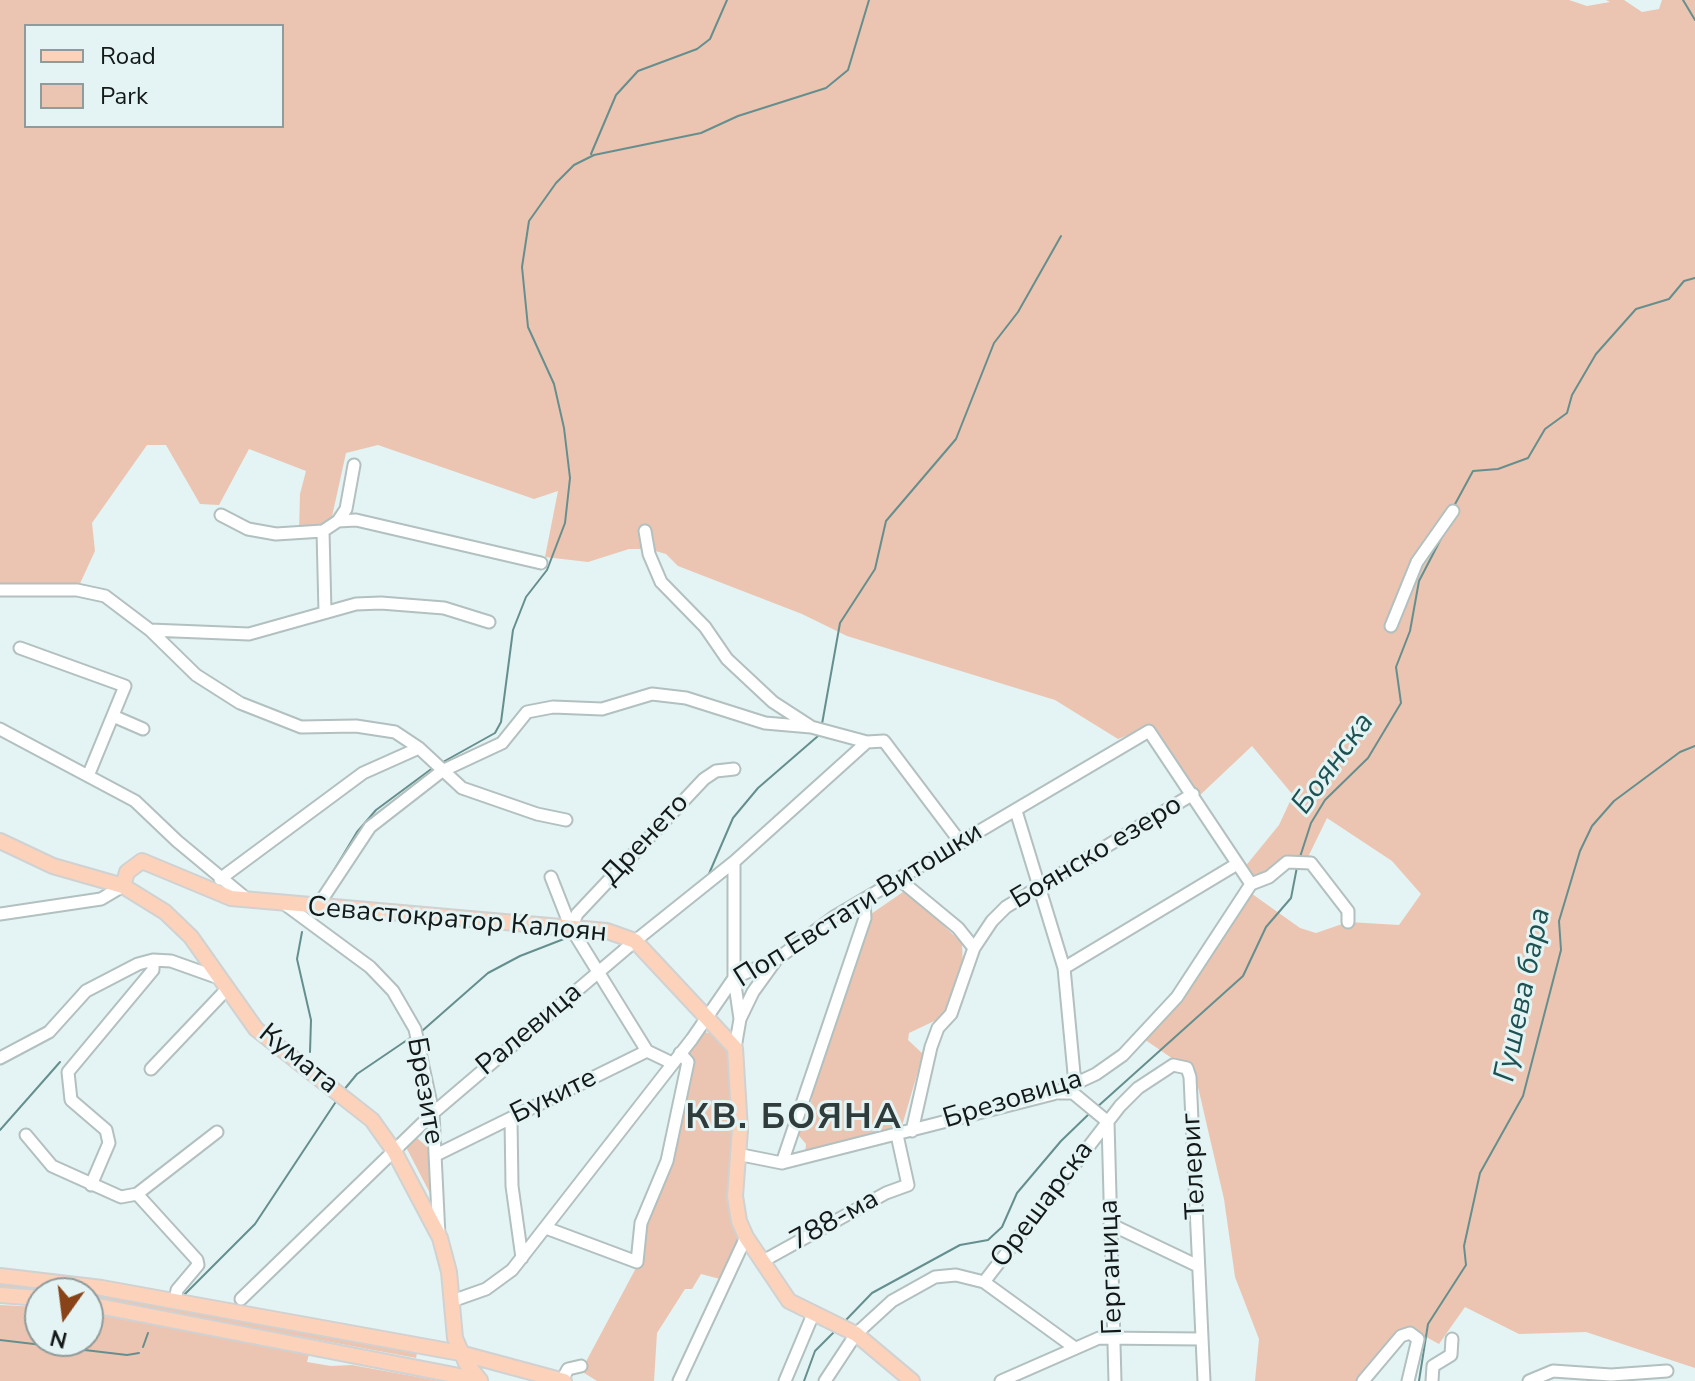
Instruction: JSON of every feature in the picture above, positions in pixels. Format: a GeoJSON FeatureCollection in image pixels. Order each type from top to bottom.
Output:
{"type":"FeatureCollection","features":[{"type":"Feature","properties":{"kind":"main road","name":"Кумата"},"geometry":{"type":"LineString","coordinates":[[0,841],[53,866],[123,886],[165,912],[191,937],[216,977],[256,1029],[372,1120],[394,1151],[440,1238],[452,1301],[454,1347]]}},
{"type":"Feature","properties":{"kind":"main road","name":"Севастократор Калоян"},"geometry":{"type":"LineString","coordinates":[[123,886],[127,872],[142,861],[213,893],[251,901],[607,931],[635,941],[735,1048]]}},
{"type":"Feature","properties":{"kind":"main road"},"geometry":{"type":"LineString","coordinates":[[735,1048],[740,1130],[736,1205],[746,1237],[789,1301],[852,1331],[912,1381]]}},
{"type":"Feature","properties":{"kind":"main road"},"geometry":{"type":"LineString","coordinates":[[0,1276],[102,1288],[454,1347],[563,1380]]}},
{"type":"Feature","properties":{"kind":"main road"},"geometry":{"type":"LineString","coordinates":[[0,1295],[24,1297]]}},
{"type":"Feature","properties":{"kind":"main road"},"geometry":{"type":"LineString","coordinates":[[104,1307],[484,1380]]}},
{"type":"Feature","properties":{"kind":"main road"},"geometry":{"type":"LineString","coordinates":[[419,1368],[454,1347]]}},
{"type":"Feature","properties":{"kind":"main road"},"geometry":{"type":"LineString","coordinates":[[454,1347],[484,1380]]}},
{"type":"Feature","properties":{"kind":"street"},"geometry":{"type":"LineString","coordinates":[[221,515],[232,524],[262,533],[323,531],[338,521],[346,509],[354,465]]}},
{"type":"Feature","properties":{"kind":"street"},"geometry":{"type":"LineString","coordinates":[[1391,626],[1417,562],[1453,511]]}},
{"type":"Feature","properties":{"kind":"street"},"geometry":{"type":"LineString","coordinates":[[338,521],[356,520],[541,563]]}},
{"type":"Feature","properties":{"kind":"street"},"geometry":{"type":"LineString","coordinates":[[323,531],[325,612]]}},
{"type":"Feature","properties":{"kind":"street"},"geometry":{"type":"LineString","coordinates":[[645,531],[649,554],[661,582],[705,627],[727,659],[773,702],[811,727]]}},
{"type":"Feature","properties":{"kind":"street"},"geometry":{"type":"LineString","coordinates":[[0,590],[91,591],[119,604],[150,630],[183,665],[210,686],[271,717],[313,729],[372,726],[402,735],[470,792],[566,820]]}},
{"type":"Feature","properties":{"kind":"street"},"geometry":{"type":"LineString","coordinates":[[150,630],[249,634],[356,604],[405,604],[456,611],[489,622]]}},
{"type":"Feature","properties":{"kind":"street"},"geometry":{"type":"LineString","coordinates":[[20,648],[125,686],[88,776]]}},
{"type":"Feature","properties":{"kind":"street"},"geometry":{"type":"LineString","coordinates":[[317,907],[370,827],[442,771],[502,743],[517,721],[533,708],[602,709],[659,694],[686,698],[765,723],[811,727],[867,742],[886,742],[961,843]]}},
{"type":"Feature","properties":{"kind":"street"},"geometry":{"type":"LineString","coordinates":[[113,716],[143,729]]}},
{"type":"Feature","properties":{"kind":"street"},"geometry":{"type":"LineString","coordinates":[[0,729],[135,801],[220,879],[251,901]]}},
{"type":"Feature","properties":{"kind":"street","name":"Поп Евстати Витошки"},"geometry":{"type":"LineString","coordinates":[[452,1301],[486,1289],[522,1258],[734,978],[777,959],[834,917],[1149,731],[1193,794]]}},
{"type":"Feature","properties":{"kind":"street","name":"Ралевица"},"geometry":{"type":"LineString","coordinates":[[241,1299],[433,1113],[635,941],[734,862],[867,742]]}},
{"type":"Feature","properties":{"kind":"street"},"geometry":{"type":"LineString","coordinates":[[220,879],[363,773],[419,748]]}},
{"type":"Feature","properties":{"kind":"street","name":"Дренето"},"geometry":{"type":"LineString","coordinates":[[571,928],[577,914],[704,779],[716,771],[734,769]]}},
{"type":"Feature","properties":{"kind":"street"},"geometry":{"type":"LineString","coordinates":[[1193,794],[1251,884],[1294,860],[1311,863],[1348,911],[1348,922]]}},
{"type":"Feature","properties":{"kind":"street","name":"Боянско езеро"},"geometry":{"type":"LineString","coordinates":[[912,1131],[938,1028],[951,1014],[974,948],[998,914],[1193,794]]}},
{"type":"Feature","properties":{"kind":"street"},"geometry":{"type":"LineString","coordinates":[[1016,811],[1064,968],[1075,1084]]}},
{"type":"Feature","properties":{"kind":"street"},"geometry":{"type":"LineString","coordinates":[[734,862],[734,978],[740,1019]]}},
{"type":"Feature","properties":{"kind":"street"},"geometry":{"type":"LineString","coordinates":[[1064,968],[1237,864]]}},
{"type":"Feature","properties":{"kind":"street"},"geometry":{"type":"LineString","coordinates":[[546,1228],[637,1262],[641,1223],[667,1161],[688,1062],[647,1051],[571,928],[551,877]]}},
{"type":"Feature","properties":{"kind":"street"},"geometry":{"type":"LineString","coordinates":[[900,880],[958,928],[974,948]]}},
{"type":"Feature","properties":{"kind":"street","name":"Брезовица"},"geometry":{"type":"LineString","coordinates":[[737,1154],[782,1163],[1053,1094],[1075,1084],[1123,1055],[1177,997],[1251,884]]}},
{"type":"Feature","properties":{"kind":"street"},"geometry":{"type":"LineString","coordinates":[[0,914],[101,899],[123,886]]}},
{"type":"Feature","properties":{"kind":"street"},"geometry":{"type":"LineString","coordinates":[[782,1163],[865,918],[864,902]]}},
{"type":"Feature","properties":{"kind":"street","name":"Брезите"},"geometry":{"type":"LineString","coordinates":[[286,905],[370,967],[393,991],[417,1034],[433,1113],[440,1238]]}},
{"type":"Feature","properties":{"kind":"street"},"geometry":{"type":"LineString","coordinates":[[735,1048],[740,1019],[753,992],[777,959]]}},
{"type":"Feature","properties":{"kind":"street"},"geometry":{"type":"LineString","coordinates":[[0,1058],[49,1032],[86,991],[153,960],[184,964],[216,977]]}},
{"type":"Feature","properties":{"kind":"street"},"geometry":{"type":"LineString","coordinates":[[92,1183],[109,1143],[106,1130],[71,1100],[68,1072],[153,970],[153,960]]}},
{"type":"Feature","properties":{"kind":"street"},"geometry":{"type":"LineString","coordinates":[[151,1069],[226,990]]}},
{"type":"Feature","properties":{"kind":"street","name":"Буките"},"geometry":{"type":"LineString","coordinates":[[436,1155],[647,1051]]}},
{"type":"Feature","properties":{"kind":"street","name":"Орешарска"},"geometry":{"type":"LineString","coordinates":[[825,1381],[852,1331],[892,1301],[935,1277],[956,1275],[984,1282],[1138,1088],[1173,1065],[1187,1068]]}},
{"type":"Feature","properties":{"kind":"street","name":"Телериг"},"geometry":{"type":"LineString","coordinates":[[1187,1068],[1190,1077],[1204,1381]]}},
{"type":"Feature","properties":{"kind":"street"},"geometry":{"type":"LineString","coordinates":[[1053,1094],[1073,1093],[1108,1122]]}},
{"type":"Feature","properties":{"kind":"street"},"geometry":{"type":"LineString","coordinates":[[511,1119],[512,1186],[522,1258]]}},
{"type":"Feature","properties":{"kind":"street","name":"Герганица"},"geometry":{"type":"LineString","coordinates":[[1108,1122],[1115,1381]]}},
{"type":"Feature","properties":{"kind":"street"},"geometry":{"type":"LineString","coordinates":[[26,1135],[44,1161],[121,1197],[137,1194],[217,1132]]}},
{"type":"Feature","properties":{"kind":"street","name":"788-ма"},"geometry":{"type":"LineString","coordinates":[[763,1261],[886,1193],[908,1185],[897,1135]]}},
{"type":"Feature","properties":{"kind":"street"},"geometry":{"type":"LineString","coordinates":[[137,1194],[197,1260],[198,1265],[177,1290],[175,1301]]}},
{"type":"Feature","properties":{"kind":"street"},"geometry":{"type":"LineString","coordinates":[[1110,1224],[1198,1266]]}},
{"type":"Feature","properties":{"kind":"street"},"geometry":{"type":"LineString","coordinates":[[679,1381],[746,1237]]}},
{"type":"Feature","properties":{"kind":"street"},"geometry":{"type":"LineString","coordinates":[[984,1282],[1075,1348]]}},
{"type":"Feature","properties":{"kind":"street"},"geometry":{"type":"LineString","coordinates":[[785,1381],[819,1315]]}},
{"type":"Feature","properties":{"kind":"street"},"geometry":{"type":"LineString","coordinates":[[1363,1381],[1401,1336],[1410,1333],[1418,1339],[1408,1381]]}},
{"type":"Feature","properties":{"kind":"street"},"geometry":{"type":"LineString","coordinates":[[1001,1381],[1099,1338],[1201,1339]]}},
{"type":"Feature","properties":{"kind":"street"},"geometry":{"type":"LineString","coordinates":[[1432,1381],[1433,1366],[1451,1355],[1452,1339]]}},
{"type":"Feature","properties":{"kind":"street"},"geometry":{"type":"LineString","coordinates":[[563,1380],[568,1369],[581,1366]]}},
{"type":"Feature","properties":{"kind":"street"},"geometry":{"type":"LineString","coordinates":[[1529,1381],[1553,1371],[1611,1375],[1667,1371]]}},
{"type":"Feature","properties":{"kind":"green space"},"geometry":{"type":"Polygon","coordinates":[[[0,0],[1569,0],[1587,6],[1610,2],[1606,0],[1624,0],[1642,12],[1659,9],[1662,0],[1695,0],[1695,1368],[1586,1332],[1519,1334],[1465,1307],[1439,1344],[1408,1327],[1367,1365],[1356,1381],[1255,1381],[1259,1339],[1235,1277],[1224,1199],[1195,1074],[1141,1037],[1177,997],[1248,891],[1300,928],[1316,933],[1348,922],[1399,925],[1421,894],[1392,861],[1327,818],[1308,857],[1284,857],[1255,880],[1244,868],[1279,825],[1293,795],[1252,746],[1198,797],[1144,729],[1118,739],[1055,700],[847,636],[802,614],[678,566],[666,554],[648,549],[629,549],[588,562],[545,557],[558,491],[534,499],[378,445],[346,453],[331,521],[299,532],[300,494],[306,471],[249,449],[219,505],[200,504],[166,445],[147,445],[92,523],[95,551],[77,590],[0,590],[0,0]]]}},
{"type":"Feature","properties":{"kind":"green space"},"geometry":{"type":"Polygon","coordinates":[[[906,890],[962,943],[963,968],[947,1015],[909,1033],[908,1040],[923,1054],[902,1126],[805,1154],[806,1144],[795,1131],[810,1107],[812,1097],[808,1096],[871,914],[906,890]]]}},
{"type":"Feature","properties":{"kind":"green space"},"geometry":{"type":"Polygon","coordinates":[[[704,1032],[714,1034],[724,1044],[732,1068],[733,1157],[729,1185],[738,1242],[720,1279],[701,1274],[692,1289],[685,1289],[657,1333],[654,1381],[597,1381],[581,1371],[636,1268],[630,1266],[638,1223],[663,1151],[678,1075],[692,1046],[704,1032]]]}},
{"type":"Feature","properties":{"kind":"green space"},"geometry":{"type":"Polygon","coordinates":[[[417,1138],[431,1150],[434,1201],[406,1147],[417,1138]]]}},
{"type":"Feature","properties":{"kind":"green space"},"geometry":{"type":"Polygon","coordinates":[[[0,1284],[24,1286],[24,1290],[0,1289],[0,1284]]]}},
{"type":"Feature","properties":{"kind":"green space"},"geometry":{"type":"Polygon","coordinates":[[[104,1296],[417,1353],[416,1358],[104,1300],[104,1296]]]}},
{"type":"Feature","properties":{"kind":"green space"},"geometry":{"type":"Polygon","coordinates":[[[0,1305],[24,1306],[24,1357],[104,1357],[104,1316],[309,1354],[307,1362],[352,1365],[440,1381],[0,1381],[0,1305]]]}},
{"type":"Feature","properties":{"kind":"waterway"},"geometry":{"type":"LineString","coordinates":[[591,154],[616,95],[638,71],[697,49],[710,39],[727,0]]}},
{"type":"Feature","properties":{"kind":"waterway"},"geometry":{"type":"LineString","coordinates":[[443,762],[495,733],[501,722],[513,630],[526,597],[547,570],[565,523],[570,478],[564,428],[554,384],[528,327],[522,267],[529,221],[556,183],[574,165],[594,155],[701,133],[738,116],[826,88],[848,70],[869,0]]}},
{"type":"Feature","properties":{"kind":"waterway"},"geometry":{"type":"LineString","coordinates":[[1683,0],[1695,20]]}},
{"type":"Feature","properties":{"kind":"waterway"},"geometry":{"type":"LineString","coordinates":[[822,724],[840,623],[875,569],[886,521],[956,439],[994,343],[1018,312],[1061,236]]}},
{"type":"Feature","properties":{"kind":"waterway","name":"Боянска"},"geometry":{"type":"LineString","coordinates":[[1454,506],[1473,471],[1498,469],[1528,458],[1545,429],[1567,413],[1572,395],[1596,354],[1636,309],[1669,299],[1684,281],[1695,278]]}},
{"type":"Feature","properties":{"kind":"waterway","name":"Боянска"},"geometry":{"type":"LineString","coordinates":[[1300,857],[1311,823],[1325,800],[1368,758],[1401,703],[1396,667],[1410,631],[1419,581],[1445,531]]}},
{"type":"Feature","properties":{"kind":"waterway"},"geometry":{"type":"LineString","coordinates":[[708,876],[733,818],[758,788],[818,736]]}},
{"type":"Feature","properties":{"kind":"waterway","name":"Гушева бара"},"geometry":{"type":"LineString","coordinates":[[1419,1381],[1428,1324],[1466,1265],[1464,1246],[1480,1173],[1523,1096],[1561,950],[1559,921],[1580,851],[1592,826],[1614,801],[1680,752],[1695,746]]}},
{"type":"Feature","properties":{"kind":"waterway"},"geometry":{"type":"LineString","coordinates":[[319,895],[357,832],[376,810],[434,767]]}},
{"type":"Feature","properties":{"kind":"waterway","name":"Боянска"},"geometry":{"type":"LineString","coordinates":[[1096,1108],[1243,976],[1266,927],[1291,898],[1297,867]]}},
{"type":"Feature","properties":{"kind":"waterway"},"geometry":{"type":"LineString","coordinates":[[302,932],[297,959],[311,1020],[310,1052]]}},
{"type":"Feature","properties":{"kind":"waterway"},"geometry":{"type":"LineString","coordinates":[[422,1031],[488,973],[520,956],[569,937]]}},
{"type":"Feature","properties":{"kind":"waterway"},"geometry":{"type":"LineString","coordinates":[[343,1091],[357,1074],[413,1036]]}},
{"type":"Feature","properties":{"kind":"waterway"},"geometry":{"type":"LineString","coordinates":[[0,1130],[60,1062]]}},
{"type":"Feature","properties":{"kind":"waterway"},"geometry":{"type":"LineString","coordinates":[[185,1294],[255,1224],[337,1100]]}},
{"type":"Feature","properties":{"kind":"waterway","name":"Боянска"},"geometry":{"type":"LineString","coordinates":[[845,1321],[872,1293],[960,1245],[988,1240],[1002,1227],[1017,1193],[1061,1141],[1091,1112]]}},
{"type":"Feature","properties":{"kind":"waterway","name":"Боянска"},"geometry":{"type":"LineString","coordinates":[[804,1381],[815,1351],[835,1331]]}},
{"type":"Feature","properties":{"kind":"waterway"},"geometry":{"type":"LineString","coordinates":[[143,1347],[148,1333]]}},
{"type":"Feature","properties":{"kind":"waterway"},"geometry":{"type":"LineString","coordinates":[[0,1340],[127,1355],[139,1353]]}},
{"type":"Feature","properties":{"kind":"district","name":"КВ. БОЯНА"},"geometry":{"type":"Point","coordinates":[794,1119]}}]}
